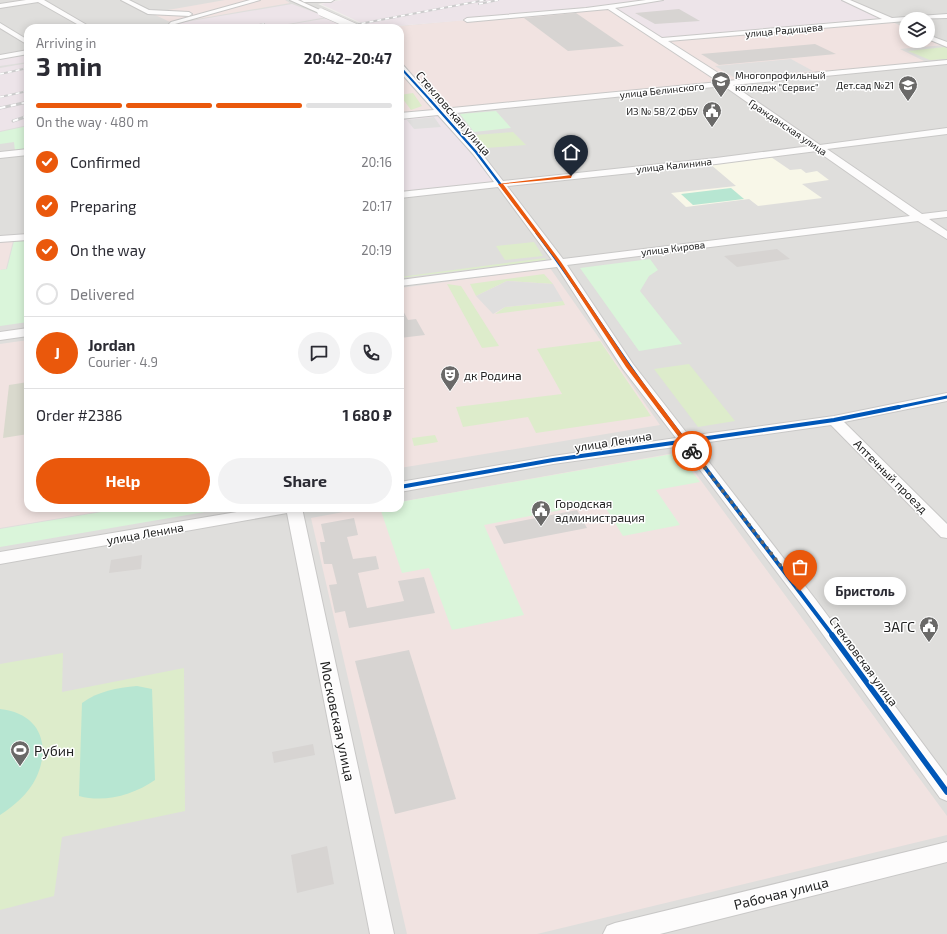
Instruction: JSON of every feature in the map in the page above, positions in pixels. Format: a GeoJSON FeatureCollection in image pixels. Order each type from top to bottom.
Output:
{"type":"FeatureCollection","features":[{"type":"Feature","properties":{"kind":"street"},"geometry":{"type":"LineString","coordinates":[[0,6],[38,0],[81,24]]}},
{"type":"Feature","properties":{"kind":"street"},"geometry":{"type":"LineString","coordinates":[[124,0],[148,12],[202,14]]}},
{"type":"Feature","properties":{"kind":"street"},"geometry":{"type":"LineString","coordinates":[[172,24],[202,14],[256,0]]}},
{"type":"Feature","properties":{"kind":"street"},"geometry":{"type":"LineString","coordinates":[[293,0],[348,24]]}},
{"type":"Feature","properties":{"kind":"street"},"geometry":{"type":"LineString","coordinates":[[304,0],[331,0]]}},
{"type":"Feature","properties":{"kind":"street"},"geometry":{"type":"LineString","coordinates":[[468,20],[660,0]]}},
{"type":"Feature","properties":{"kind":"street"},"geometry":{"type":"LineString","coordinates":[[845,0],[899,24]]}},
{"type":"Feature","properties":{"kind":"street","name":"Гражданская улица"},"geometry":{"type":"LineString","coordinates":[[608,6],[720,78],[724,83],[947,236]]}},
{"type":"Feature","properties":{"kind":"street"},"geometry":{"type":"LineString","coordinates":[[935,17],[947,16]]}},
{"type":"Feature","properties":{"kind":"street","name":"улица Радищева"},"geometry":{"type":"LineString","coordinates":[[661,40],[899,20]]}},
{"type":"Feature","properties":{"kind":"street"},"geometry":{"type":"LineString","coordinates":[[0,25],[24,41]]}},
{"type":"Feature","properties":{"kind":"street"},"geometry":{"type":"LineString","coordinates":[[8,36],[15,35]]}},
{"type":"Feature","properties":{"kind":"street"},"geometry":{"type":"LineString","coordinates":[[935,39],[947,45]]}},
{"type":"Feature","properties":{"kind":"street"},"geometry":{"type":"LineString","coordinates":[[0,56],[24,53]]}},
{"type":"Feature","properties":{"kind":"street","name":"улица Белинского"},"geometry":{"type":"LineString","coordinates":[[404,116],[947,62]]}},
{"type":"Feature","properties":{"kind":"street","name":"Стекловская улица"},"geometry":{"type":"LineString","coordinates":[[404,73],[441,112],[500,184],[560,263],[628,366],[810,604],[947,792]]}},
{"type":"Feature","properties":{"kind":"street","name":"улица Калинина"},"geometry":{"type":"LineString","coordinates":[[404,195],[818,148],[947,131]]}},
{"type":"Feature","properties":{"kind":"street"},"geometry":{"type":"LineString","coordinates":[[0,155],[24,152]]}},
{"type":"Feature","properties":{"kind":"street","name":"улица Кирова"},"geometry":{"type":"LineString","coordinates":[[404,282],[947,214]]}},
{"type":"Feature","properties":{"kind":"street"},"geometry":{"type":"LineString","coordinates":[[0,240],[24,237]]}},
{"type":"Feature","properties":{"kind":"street"},"geometry":{"type":"LineString","coordinates":[[0,336],[24,333]]}},
{"type":"Feature","properties":{"kind":"street","name":"улица Ленина"},"geometry":{"type":"LineString","coordinates":[[404,486],[553,460],[684,440],[834,420],[947,397]]}},
{"type":"Feature","properties":{"kind":"street","name":"Аптечный проезд"},"geometry":{"type":"LineString","coordinates":[[834,420],[947,533]]}},
{"type":"Feature","properties":{"kind":"street","name":"улица Ленина"},"geometry":{"type":"LineString","coordinates":[[0,558],[266,512]]}},
{"type":"Feature","properties":{"kind":"street","name":"Московская улица"},"geometry":{"type":"LineString","coordinates":[[295,512],[382,934]]}},
{"type":"Feature","properties":{"kind":"street","name":"Рабочая улица"},"geometry":{"type":"LineString","coordinates":[[615,934],[947,852]]}},
{"type":"Feature","properties":{"kind":"shaded area"},"geometry":{"type":"Polygon","coordinates":[[[0,0],[339,0],[318,4],[361,24],[24,24],[24,512],[404,512],[404,26],[610,8],[845,0],[947,0],[947,934],[0,934],[0,0]]]}},
{"type":"Feature","properties":{"kind":"shaded area"},"geometry":{"type":"Polygon","coordinates":[[[225,0],[252,0],[170,22],[151,13],[225,0]]]}},
{"type":"Feature","properties":{"kind":"shaded area"},"geometry":{"type":"Polygon","coordinates":[[[262,0],[285,0],[290,3],[180,22],[262,0]]]}},
{"type":"Feature","properties":{"kind":"shaded area"},"geometry":{"type":"Polygon","coordinates":[[[342,0],[844,0],[891,20],[662,40],[611,8],[404,25],[404,24],[364,24],[321,4],[342,0]]]}},
{"type":"Feature","properties":{"kind":"shaded area"},"geometry":{"type":"Polygon","coordinates":[[[842,0],[899,25],[899,48],[911,48],[900,49],[928,63],[442,111],[404,68],[404,26],[598,8],[842,0]]]}},
{"type":"Feature","properties":{"kind":"shaded area"},"geometry":{"type":"Polygon","coordinates":[[[292,4],[327,17],[288,24],[178,24],[292,4]]]}},
{"type":"Feature","properties":{"kind":"shaded area"},"geometry":{"type":"Polygon","coordinates":[[[328,18],[339,24],[293,24],[328,18]]]}},
{"type":"Feature","properties":{"kind":"shaded area"},"geometry":{"type":"Polygon","coordinates":[[[935,40],[945,45],[935,46],[935,40]]]}},
{"type":"Feature","properties":{"kind":"shaded area"},"geometry":{"type":"Polygon","coordinates":[[[24,54],[24,63],[0,66],[0,57],[24,54]]]}},
{"type":"Feature","properties":{"kind":"shaded area"},"geometry":{"type":"Polygon","coordinates":[[[791,59],[813,71],[735,78],[715,66],[791,59]]]}},
{"type":"Feature","properties":{"kind":"shaded area"},"geometry":{"type":"Polygon","coordinates":[[[24,64],[24,126],[0,131],[0,68],[24,64]]]}},
{"type":"Feature","properties":{"kind":"shaded area"},"geometry":{"type":"Polygon","coordinates":[[[404,74],[437,111],[404,115],[404,74]]]}},
{"type":"Feature","properties":{"kind":"shaded area"},"geometry":{"type":"Polygon","coordinates":[[[438,114],[495,182],[404,193],[404,117],[438,114]]]}},
{"type":"Feature","properties":{"kind":"shaded area"},"geometry":{"type":"Polygon","coordinates":[[[434,117],[441,127],[414,129],[407,120],[434,117]]]}},
{"type":"Feature","properties":{"kind":"shaded area"},"geometry":{"type":"Polygon","coordinates":[[[771,157],[790,170],[801,169],[806,173],[817,171],[829,180],[802,184],[822,198],[758,206],[749,199],[686,207],[671,193],[736,186],[710,164],[771,157]]]}},
{"type":"Feature","properties":{"kind":"shaded area"},"geometry":{"type":"Polygon","coordinates":[[[13,241],[6,269],[0,270],[0,242],[13,241]]]}},
{"type":"Feature","properties":{"kind":"shaded area"},"geometry":{"type":"Polygon","coordinates":[[[550,268],[660,425],[404,467],[404,287],[550,268]]]}},
{"type":"Feature","properties":{"kind":"shaded area"},"geometry":{"type":"Polygon","coordinates":[[[507,281],[553,284],[563,301],[505,307],[493,314],[476,296],[507,281]]]}},
{"type":"Feature","properties":{"kind":"shaded area"},"geometry":{"type":"Polygon","coordinates":[[[24,341],[24,512],[97,512],[0,528],[0,344],[24,341]]]}},
{"type":"Feature","properties":{"kind":"shaded area"},"geometry":{"type":"Polygon","coordinates":[[[24,383],[24,435],[3,438],[9,385],[24,383]]]}},
{"type":"Feature","properties":{"kind":"shaded area"},"geometry":{"type":"Polygon","coordinates":[[[680,452],[947,816],[947,835],[537,934],[407,934],[311,518],[343,512],[404,512],[404,501],[680,452]]]}},
{"type":"Feature","properties":{"kind":"green space"},"geometry":{"type":"Polygon","coordinates":[[[947,48],[947,59],[930,60],[908,51],[947,48]]]}},
{"type":"Feature","properties":{"kind":"green space"},"geometry":{"type":"Polygon","coordinates":[[[413,93],[422,106],[411,110],[404,100],[404,94],[413,93]]]}},
{"type":"Feature","properties":{"kind":"green space"},"geometry":{"type":"Polygon","coordinates":[[[496,111],[511,128],[474,132],[460,114],[496,111]]]}},
{"type":"Feature","properties":{"kind":"green space"},"geometry":{"type":"Polygon","coordinates":[[[24,127],[24,150],[15,151],[14,142],[0,144],[0,132],[24,127]]]}},
{"type":"Feature","properties":{"kind":"green space"},"geometry":{"type":"Polygon","coordinates":[[[513,132],[526,145],[486,148],[475,135],[513,132]]]}},
{"type":"Feature","properties":{"kind":"green space"},"geometry":{"type":"Polygon","coordinates":[[[731,188],[744,199],[693,205],[681,194],[731,188]]]}},
{"type":"Feature","properties":{"kind":"green space"},"geometry":{"type":"Polygon","coordinates":[[[24,240],[24,323],[0,326],[0,270],[7,269],[14,241],[24,240]]]}},
{"type":"Feature","properties":{"kind":"green space"},"geometry":{"type":"Polygon","coordinates":[[[534,242],[543,256],[505,260],[496,246],[534,242]]]}},
{"type":"Feature","properties":{"kind":"green space"},"geometry":{"type":"Polygon","coordinates":[[[545,258],[546,260],[404,278],[545,258]]]}},
{"type":"Feature","properties":{"kind":"green space"},"geometry":{"type":"Polygon","coordinates":[[[650,259],[658,270],[649,276],[640,291],[682,344],[639,351],[580,268],[650,259]]]}},
{"type":"Feature","properties":{"kind":"green space"},"geometry":{"type":"Polygon","coordinates":[[[544,274],[553,284],[507,281],[476,296],[470,284],[544,274]]]}},
{"type":"Feature","properties":{"kind":"green space"},"geometry":{"type":"Polygon","coordinates":[[[447,284],[461,286],[499,346],[482,348],[447,284]]]}},
{"type":"Feature","properties":{"kind":"green space"},"geometry":{"type":"Polygon","coordinates":[[[563,301],[565,305],[495,314],[505,307],[563,301]]]}},
{"type":"Feature","properties":{"kind":"green space"},"geometry":{"type":"Polygon","coordinates":[[[600,341],[651,416],[536,433],[528,417],[463,427],[456,407],[562,394],[537,349],[600,341]]]}},
{"type":"Feature","properties":{"kind":"green space"},"geometry":{"type":"Polygon","coordinates":[[[689,364],[735,421],[698,427],[654,369],[689,364]]]}},
{"type":"Feature","properties":{"kind":"green space"},"geometry":{"type":"Polygon","coordinates":[[[435,435],[438,442],[414,446],[412,438],[435,435]]]}},
{"type":"Feature","properties":{"kind":"green space"},"geometry":{"type":"Polygon","coordinates":[[[678,453],[700,482],[656,490],[680,525],[623,536],[602,502],[484,525],[524,615],[452,630],[429,568],[402,573],[381,512],[404,512],[404,501],[678,453]]]}},
{"type":"Feature","properties":{"kind":"green space"},"geometry":{"type":"Polygon","coordinates":[[[101,512],[205,512],[0,547],[0,529],[101,512]]]}},
{"type":"Feature","properties":{"kind":"green space"},"geometry":{"type":"Polygon","coordinates":[[[63,653],[62,692],[184,668],[185,811],[62,837],[54,896],[0,910],[0,664],[63,653]]]}},
{"type":"Feature","properties":{"kind":"green space"},"geometry":{"type":"Polygon","coordinates":[[[137,686],[152,689],[155,780],[128,794],[109,798],[99,799],[79,796],[82,703],[101,693],[137,686]]]}},
{"type":"Feature","properties":{"kind":"green space","name":"Рубин"},"geometry":{"type":"Polygon","coordinates":[[[0,709],[13,712],[24,717],[33,724],[39,732],[43,753],[41,765],[33,784],[11,808],[0,815],[0,709]]]}},
{"type":"Feature","properties":{"kind":"building"},"geometry":{"type":"Polygon","coordinates":[[[679,9],[700,21],[655,24],[635,13],[679,9]]]}},
{"type":"Feature","properties":{"kind":"building"},"geometry":{"type":"Polygon","coordinates":[[[576,13],[624,46],[568,51],[524,18],[576,13]]]}},
{"type":"Feature","properties":{"kind":"building"},"geometry":{"type":"Polygon","coordinates":[[[815,44],[836,54],[719,65],[701,54],[815,44]]]}},
{"type":"Feature","properties":{"kind":"building"},"geometry":{"type":"Polygon","coordinates":[[[777,249],[790,259],[737,267],[724,256],[777,249]]]}},
{"type":"Feature","properties":{"kind":"building"},"geometry":{"type":"Polygon","coordinates":[[[404,312],[408,320],[416,319],[425,335],[404,338],[404,312]]]}},
{"type":"Feature","properties":{"kind":"building","name":"Городская администрация"},"geometry":{"type":"Polygon","coordinates":[[[577,510],[587,528],[504,544],[495,526],[577,510]]]}},
{"type":"Feature","properties":{"kind":"building"},"geometry":{"type":"Polygon","coordinates":[[[354,518],[358,535],[347,537],[353,559],[376,556],[379,569],[358,573],[367,608],[404,601],[398,581],[424,577],[435,613],[349,628],[345,611],[335,613],[329,585],[337,584],[332,564],[324,564],[320,542],[325,542],[321,524],[354,518]]]}},
{"type":"Feature","properties":{"kind":"building"},"geometry":{"type":"Polygon","coordinates":[[[142,555],[141,569],[109,573],[111,560],[142,555]]]}},
{"type":"Feature","properties":{"kind":"building"},"geometry":{"type":"Polygon","coordinates":[[[409,650],[456,799],[395,814],[355,661],[409,650]]]}},
{"type":"Feature","properties":{"kind":"building"},"geometry":{"type":"Polygon","coordinates":[[[313,744],[315,755],[274,763],[272,752],[313,744]]]}},
{"type":"Feature","properties":{"kind":"building"},"geometry":{"type":"Polygon","coordinates":[[[327,846],[334,884],[297,893],[291,855],[327,846]]]}},
{"type":"Feature","properties":{"kind":"railway"},"geometry":{"type":"LineString","coordinates":[[359,24],[485,0]]}},
{"type":"Feature","properties":{"kind":"railway"},"geometry":{"type":"LineString","coordinates":[[479,4],[498,0]]}},
{"type":"Feature","properties":{"kind":"railway"},"geometry":{"type":"LineString","coordinates":[[0,74],[24,69]]}},
{"type":"Feature","properties":{"kind":"railway"},"geometry":{"type":"LineString","coordinates":[[0,97],[24,92]]}},
{"type":"Feature","properties":{"kind":"railway"},"geometry":{"type":"LineString","coordinates":[[0,108],[24,103]]}},
{"type":"Feature","properties":{"kind":"railway"},"geometry":{"type":"LineString","coordinates":[[13,121],[24,117]]}},
{"type":"Feature","properties":{"kind":"cycle path"},"geometry":{"type":"LineString","coordinates":[[404,71],[476,152],[500,183],[560,263],[628,366],[810,604],[947,792]]}},
{"type":"Feature","properties":{"kind":"cycle path"},"geometry":{"type":"LineString","coordinates":[[404,486],[553,460],[834,420],[947,397]]}},
{"type":"Feature","properties":{"kind":"way so far"},"geometry":{"type":"LineString","coordinates":[[692,451],[800,591]]}},
{"type":"Feature","properties":{"kind":"place","name":"Многопрофильный колледж \"Сервис\""},"geometry":{"type":"Point","coordinates":[721,98]}},
{"type":"Feature","properties":{"kind":"place","name":"Дет.сад №21"},"geometry":{"type":"Point","coordinates":[908,102]}},
{"type":"Feature","properties":{"kind":"place","name":"ИЗ № 58/2 ФБУ"},"geometry":{"type":"Point","coordinates":[712,128]}},
{"type":"Feature","properties":{"kind":"place","name":"дк Родина"},"geometry":{"type":"Point","coordinates":[450,392]}},
{"type":"Feature","properties":{"kind":"place","name":"Городская администрация"},"geometry":{"type":"Point","coordinates":[541,527]}},
{"type":"Feature","properties":{"kind":"place","name":"Бристоль"},"geometry":{"type":"Point","coordinates":[800,591]}},
{"type":"Feature","properties":{"kind":"place","name":"ЗАГС"},"geometry":{"type":"Point","coordinates":[929,643]}},
{"type":"Feature","properties":{"kind":"place","name":"Рубин"},"geometry":{"type":"Point","coordinates":[20,767]}},
{"type":"Feature","properties":{"kind":"route"},"geometry":{"type":"LineString","coordinates":[[571,176],[500,184],[560,263],[628,366],[692,451]]}}]}
